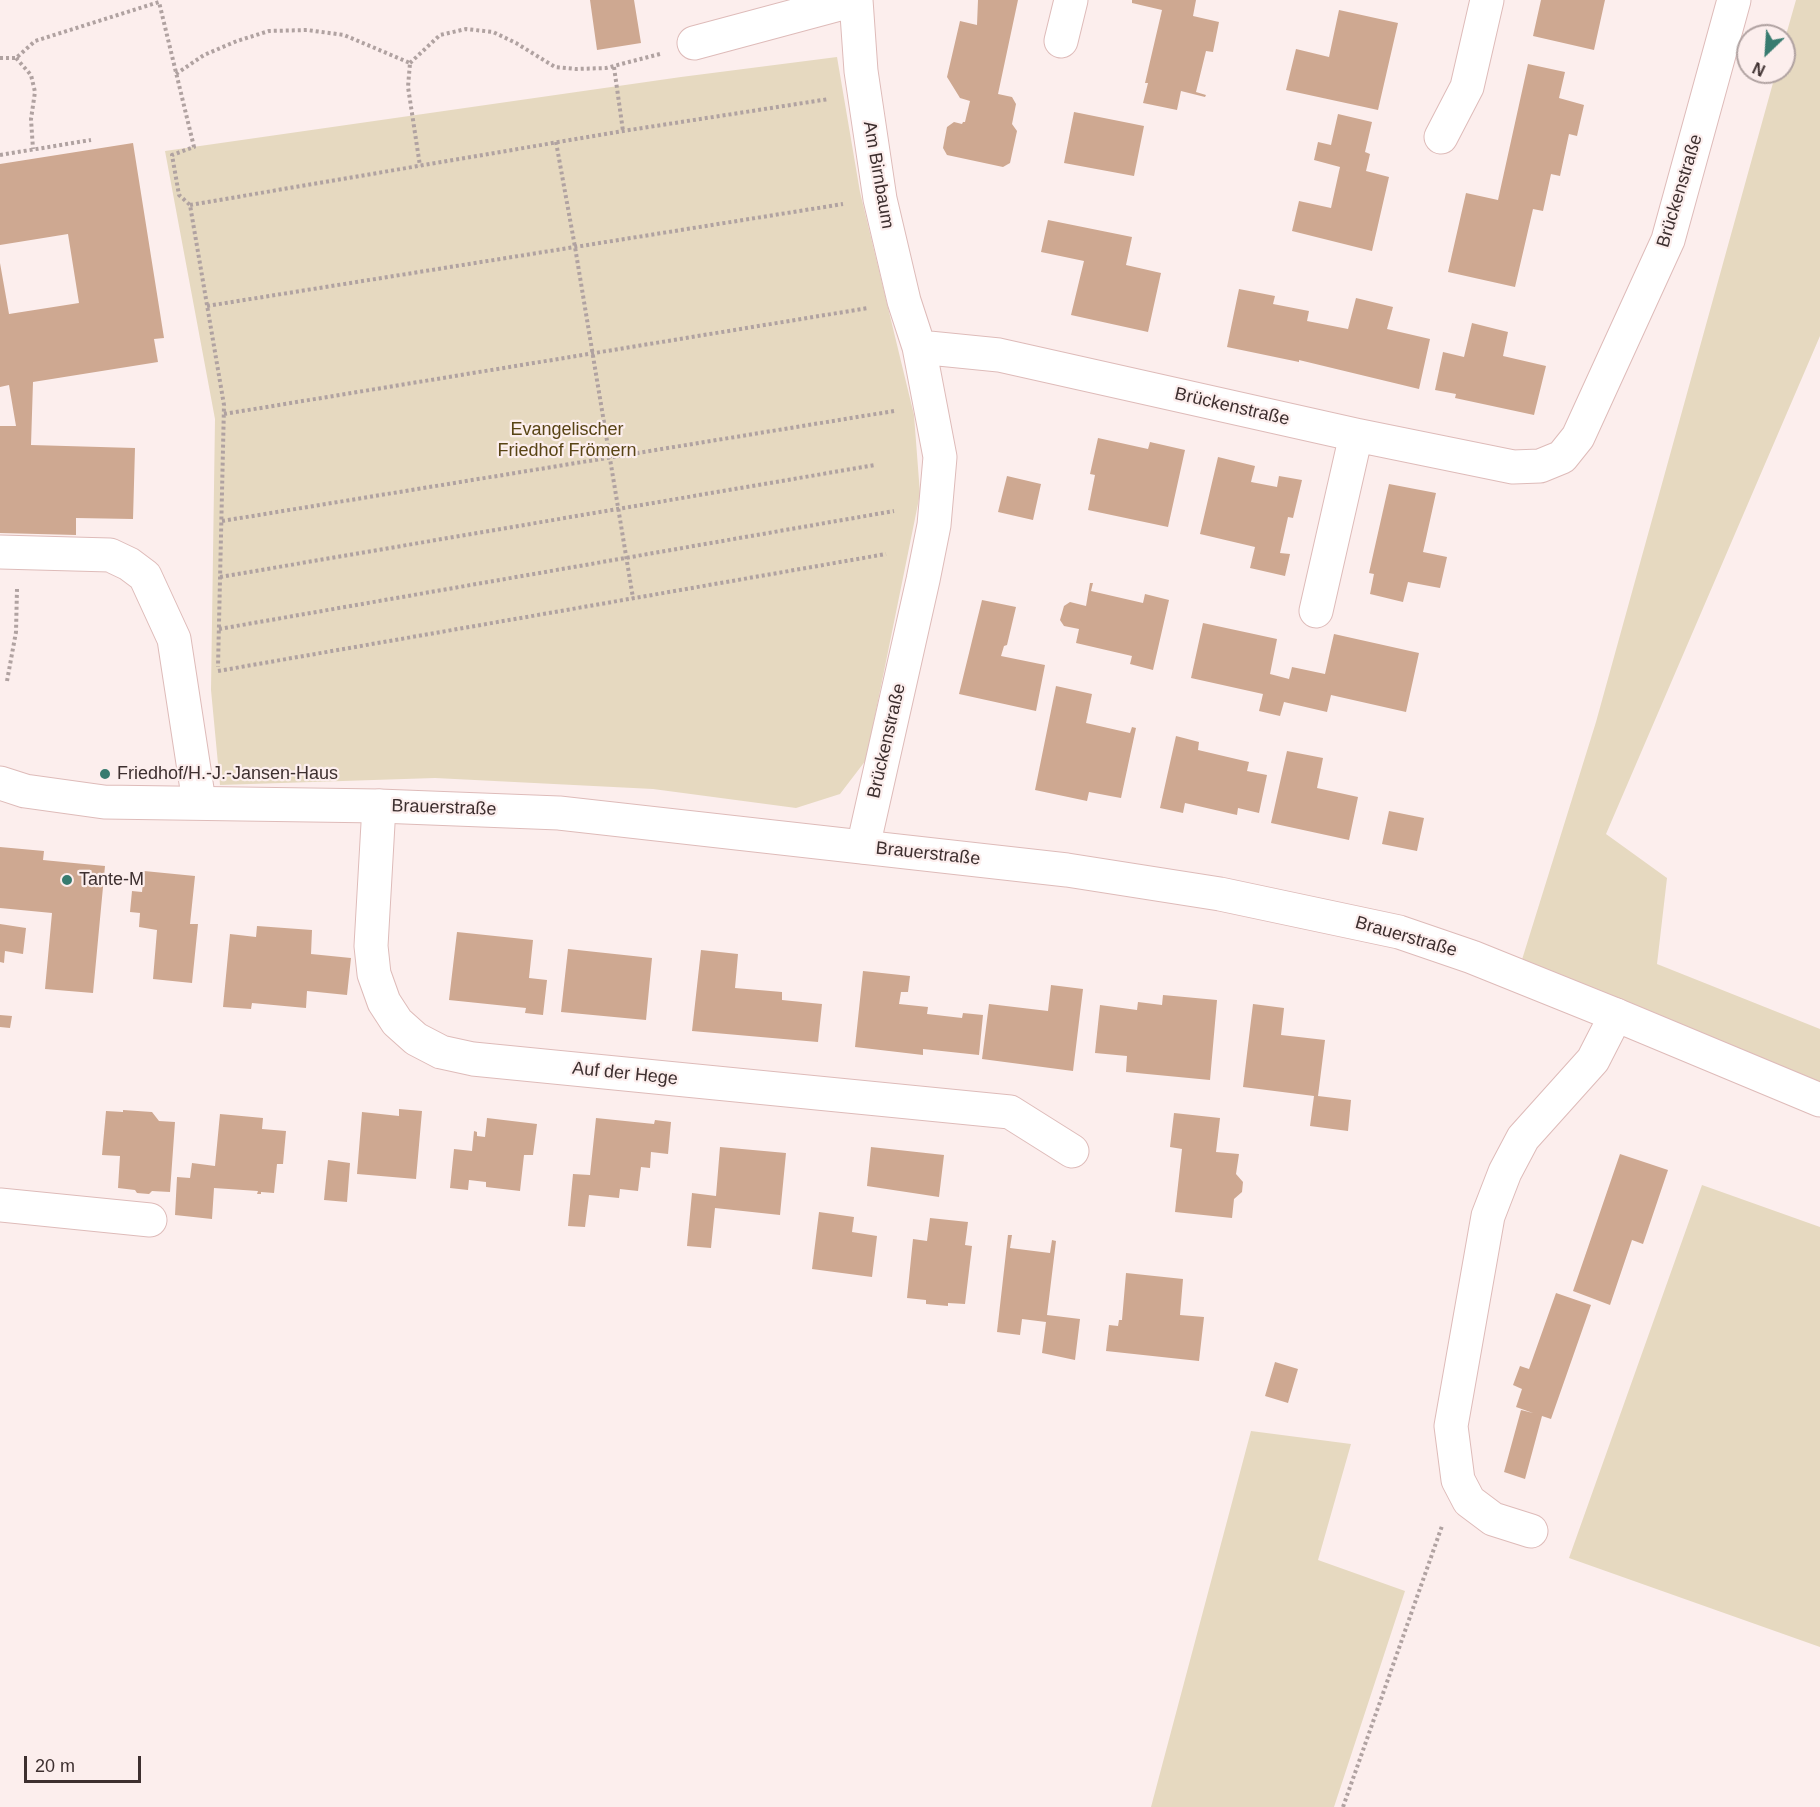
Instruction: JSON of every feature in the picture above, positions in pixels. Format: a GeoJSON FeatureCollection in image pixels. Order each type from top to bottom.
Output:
{"type":"FeatureCollection","features":[{"type":"Feature","properties":{"kind":"street"},"geometry":{"type":"LineString","coordinates":[[694,43],[855,0]]}},
{"type":"Feature","properties":{"kind":"street","name":"Am Birnbaum"},"geometry":{"type":"LineString","coordinates":[[855,0],[861,71],[880,199],[904,301],[919,347]]}},
{"type":"Feature","properties":{"kind":"street"},"geometry":{"type":"LineString","coordinates":[[1061,41],[1071,0]]}},
{"type":"Feature","properties":{"kind":"street"},"geometry":{"type":"LineString","coordinates":[[1441,137],[1467,87],[1487,0]]}},
{"type":"Feature","properties":{"kind":"street","name":"Brückenstraße"},"geometry":{"type":"LineString","coordinates":[[863,847],[934,525],[940,457],[919,347],[999,355],[1356,435],[1513,467],[1540,466],[1562,457],[1578,437],[1668,240],[1734,0]]}},
{"type":"Feature","properties":{"kind":"street"},"geometry":{"type":"LineString","coordinates":[[1316,611],[1356,435]]}},
{"type":"Feature","properties":{"kind":"street"},"geometry":{"type":"LineString","coordinates":[[0,552],[110,555],[129,564],[145,576],[174,639],[199,802]]}},
{"type":"Feature","properties":{"kind":"street","name":"Brauerstraße"},"geometry":{"type":"LineString","coordinates":[[0,783],[25,791],[104,801],[379,806],[559,813],[1067,870],[1220,894],[1399,932],[1472,957],[1820,1101]]}},
{"type":"Feature","properties":{"kind":"street","name":"Auf der Hege"},"geometry":{"type":"LineString","coordinates":[[379,806],[371,946],[374,974],[384,1002],[397,1022],[416,1039],[441,1052],[473,1059],[1010,1112],[1072,1151]]}},
{"type":"Feature","properties":{"kind":"street"},"geometry":{"type":"LineString","coordinates":[[1531,1531],[1493,1519],[1469,1501],[1458,1480],[1451,1426],[1488,1216],[1505,1172],[1523,1138],[1593,1060],[1616,1015]]}},
{"type":"Feature","properties":{"kind":"street"},"geometry":{"type":"LineString","coordinates":[[0,1205],[150,1220]]}},
{"type":"Feature","properties":{"kind":"path"},"geometry":{"type":"LineString","coordinates":[[0,58],[16,58],[35,41],[159,2],[194,147],[172,155],[179,195],[190,205],[224,405],[218,671],[886,554]]}},
{"type":"Feature","properties":{"kind":"path"},"geometry":{"type":"LineString","coordinates":[[420,166],[408,87],[410,63],[440,35],[466,29],[494,32],[555,67],[576,69],[614,67],[694,43]]}},
{"type":"Feature","properties":{"kind":"path"},"geometry":{"type":"LineString","coordinates":[[176,74],[204,56],[237,40],[269,31],[307,30],[344,35],[410,63]]}},
{"type":"Feature","properties":{"kind":"path"},"geometry":{"type":"LineString","coordinates":[[16,58],[31,75],[35,92],[31,119],[33,149]]}},
{"type":"Feature","properties":{"kind":"path"},"geometry":{"type":"LineString","coordinates":[[614,67],[623,131]]}},
{"type":"Feature","properties":{"kind":"path"},"geometry":{"type":"LineString","coordinates":[[190,205],[556,142],[836,98]]}},
{"type":"Feature","properties":{"kind":"path"},"geometry":{"type":"LineString","coordinates":[[0,155],[91,140]]}},
{"type":"Feature","properties":{"kind":"path"},"geometry":{"type":"LineString","coordinates":[[556,142],[633,598]]}},
{"type":"Feature","properties":{"kind":"path"},"geometry":{"type":"LineString","coordinates":[[207,306],[844,204]]}},
{"type":"Feature","properties":{"kind":"path"},"geometry":{"type":"LineString","coordinates":[[224,414],[878,307]]}},
{"type":"Feature","properties":{"kind":"path"},"geometry":{"type":"LineString","coordinates":[[222,521],[899,411]]}},
{"type":"Feature","properties":{"kind":"path"},"geometry":{"type":"LineString","coordinates":[[220,577],[875,465]]}},
{"type":"Feature","properties":{"kind":"path"},"geometry":{"type":"LineString","coordinates":[[219,628],[894,511]]}},
{"type":"Feature","properties":{"kind":"path"},"geometry":{"type":"LineString","coordinates":[[8,681],[16,632]]}},
{"type":"Feature","properties":{"kind":"path"},"geometry":{"type":"LineString","coordinates":[[1343,1807],[1458,1480]]}},
{"type":"Feature","properties":{"kind":"green space"},"geometry":{"type":"Polygon","coordinates":[[[1796,0],[1820,0],[1820,336],[1606,834],[1667,878],[1657,964],[1820,1029],[1820,1091],[1520,966],[1596,722],[1773,84],[1796,84],[1796,24],[1789,24],[1796,0]]]}},
{"type":"Feature","properties":{"kind":"green space","name":"Evangelischer Friedhof Frömern"},"geometry":{"type":"Polygon","coordinates":[[[837,57],[860,192],[914,415],[920,494],[866,760],[840,794],[796,808],[653,789],[435,778],[220,785],[211,690],[215,419],[165,151],[681,77],[837,57]]]}},
{"type":"Feature","properties":{"kind":"green space"},"geometry":{"type":"Polygon","coordinates":[[[1702,1185],[1820,1227],[1820,1647],[1569,1558],[1702,1185]]]}},
{"type":"Feature","properties":{"kind":"green space"},"geometry":{"type":"Polygon","coordinates":[[[1251,1431],[1351,1444],[1318,1560],[1405,1591],[1334,1807],[1151,1807],[1251,1431]]]}},
{"type":"Feature","properties":{"kind":"building"},"geometry":{"type":"Polygon","coordinates":[[[590,0],[634,0],[641,43],[597,50],[590,0]]]}},
{"type":"Feature","properties":{"kind":"building"},"geometry":{"type":"Polygon","coordinates":[[[978,0],[1018,0],[998,94],[1012,97],[1016,104],[1012,124],[1017,131],[1010,163],[1003,167],[947,155],[943,148],[947,127],[954,122],[962,124],[965,122],[970,101],[960,98],[947,77],[960,21],[977,25],[978,0]]]}},
{"type":"Feature","properties":{"kind":"building"},"geometry":{"type":"Polygon","coordinates":[[[1132,0],[1196,0],[1193,16],[1219,22],[1213,52],[1206,51],[1196,92],[1206,95],[1205,97],[1181,91],[1177,110],[1143,103],[1148,83],[1145,83],[1162,10],[1132,3],[1132,0]]]}},
{"type":"Feature","properties":{"kind":"building"},"geometry":{"type":"Polygon","coordinates":[[[1541,0],[1605,0],[1594,50],[1533,36],[1541,0]]]}},
{"type":"Feature","properties":{"kind":"building"},"geometry":{"type":"Polygon","coordinates":[[[1339,10],[1398,23],[1378,110],[1286,90],[1296,49],[1329,57],[1339,10]]]}},
{"type":"Feature","properties":{"kind":"building"},"geometry":{"type":"Polygon","coordinates":[[[1528,64],[1565,72],[1559,98],[1584,105],[1577,136],[1569,134],[1560,176],[1551,174],[1543,211],[1533,209],[1515,287],[1448,272],[1466,193],[1498,200],[1528,64]]]}},
{"type":"Feature","properties":{"kind":"building"},"geometry":{"type":"Polygon","coordinates":[[[1074,112],[1144,126],[1134,176],[1064,163],[1074,112]]]}},
{"type":"Feature","properties":{"kind":"building"},"geometry":{"type":"Polygon","coordinates":[[[1338,114],[1372,122],[1365,152],[1370,154],[1366,171],[1389,177],[1372,251],[1292,231],[1299,201],[1331,208],[1340,167],[1314,160],[1318,142],[1331,145],[1338,114]]]}},
{"type":"Feature","properties":{"kind":"building"},"geometry":{"type":"Polygon","coordinates":[[[133,143],[164,338],[154,339],[158,362],[33,382],[31,445],[135,448],[133,519],[76,518],[76,535],[0,533],[0,426],[16,426],[9,385],[0,387],[0,263],[9,314],[79,303],[68,234],[0,245],[0,164],[133,143]]]}},
{"type":"Feature","properties":{"kind":"building"},"geometry":{"type":"Polygon","coordinates":[[[1048,220],[1132,237],[1126,265],[1161,273],[1148,332],[1071,315],[1084,261],[1041,252],[1048,220]]]}},
{"type":"Feature","properties":{"kind":"building"},"geometry":{"type":"Polygon","coordinates":[[[1239,289],[1275,296],[1273,304],[1309,311],[1307,321],[1348,329],[1356,298],[1393,307],[1387,329],[1430,339],[1419,389],[1299,360],[1299,362],[1227,347],[1239,289]]]}},
{"type":"Feature","properties":{"kind":"building"},"geometry":{"type":"Polygon","coordinates":[[[1472,323],[1508,332],[1503,356],[1546,366],[1534,415],[1455,398],[1456,394],[1435,390],[1443,352],[1464,357],[1472,323]]]}},
{"type":"Feature","properties":{"kind":"building"},"geometry":{"type":"Polygon","coordinates":[[[1098,438],[1148,449],[1150,442],[1185,450],[1168,527],[1088,510],[1095,475],[1090,474],[1098,438]]]}},
{"type":"Feature","properties":{"kind":"building"},"geometry":{"type":"Polygon","coordinates":[[[1218,457],[1255,466],[1251,482],[1277,487],[1279,476],[1302,480],[1293,518],[1288,517],[1280,553],[1290,554],[1285,576],[1250,568],[1255,547],[1200,534],[1218,457]]]}},
{"type":"Feature","properties":{"kind":"building"},"geometry":{"type":"Polygon","coordinates":[[[1007,476],[1041,484],[1033,520],[998,512],[1007,476]]]}},
{"type":"Feature","properties":{"kind":"building"},"geometry":{"type":"Polygon","coordinates":[[[1389,484],[1436,493],[1423,552],[1447,557],[1440,588],[1408,582],[1403,602],[1370,594],[1374,574],[1369,573],[1389,484]]]}},
{"type":"Feature","properties":{"kind":"building"},"geometry":{"type":"Polygon","coordinates":[[[1090,583],[1093,583],[1091,591],[1143,603],[1145,594],[1169,600],[1153,670],[1130,664],[1132,656],[1076,643],[1079,629],[1064,626],[1060,620],[1064,606],[1070,602],[1086,606],[1090,583]]]}},
{"type":"Feature","properties":{"kind":"building"},"geometry":{"type":"Polygon","coordinates":[[[982,600],[1016,607],[1007,645],[1004,646],[1001,656],[1045,665],[1036,711],[959,694],[982,600]]]}},
{"type":"Feature","properties":{"kind":"building"},"geometry":{"type":"Polygon","coordinates":[[[1203,623],[1277,639],[1270,674],[1289,679],[1292,667],[1325,674],[1334,634],[1419,653],[1406,712],[1331,695],[1327,712],[1284,702],[1280,716],[1259,711],[1263,694],[1191,678],[1203,623]]]}},
{"type":"Feature","properties":{"kind":"building"},"geometry":{"type":"Polygon","coordinates":[[[1056,686],[1092,694],[1086,723],[1130,733],[1132,727],[1136,728],[1121,798],[1089,792],[1087,801],[1035,790],[1056,686]]]}},
{"type":"Feature","properties":{"kind":"building"},"geometry":{"type":"Polygon","coordinates":[[[1176,736],[1199,742],[1198,750],[1249,762],[1247,771],[1267,775],[1259,813],[1238,808],[1237,815],[1185,803],[1183,813],[1160,808],[1176,736]]]}},
{"type":"Feature","properties":{"kind":"building"},"geometry":{"type":"Polygon","coordinates":[[[1287,751],[1323,758],[1317,788],[1358,797],[1349,840],[1271,823],[1287,751]]]}},
{"type":"Feature","properties":{"kind":"building"},"geometry":{"type":"Polygon","coordinates":[[[1389,811],[1424,818],[1417,851],[1382,844],[1389,811]]]}},
{"type":"Feature","properties":{"kind":"building"},"geometry":{"type":"Polygon","coordinates":[[[0,847],[44,851],[43,860],[105,866],[93,993],[45,989],[52,913],[0,908],[0,847]]]}},
{"type":"Feature","properties":{"kind":"building"},"geometry":{"type":"Polygon","coordinates":[[[144,871],[195,876],[190,924],[198,924],[192,983],[153,979],[157,930],[139,927],[140,913],[130,912],[132,891],[142,892],[144,871]]]}},
{"type":"Feature","properties":{"kind":"building"},"geometry":{"type":"Polygon","coordinates":[[[0,924],[26,928],[23,954],[5,951],[4,963],[0,962],[0,924]]]}},
{"type":"Feature","properties":{"kind":"building"},"geometry":{"type":"Polygon","coordinates":[[[257,926],[312,930],[311,954],[351,958],[347,995],[307,991],[306,1008],[252,1003],[251,1009],[223,1007],[230,934],[256,937],[257,926]]]}},
{"type":"Feature","properties":{"kind":"building"},"geometry":{"type":"Polygon","coordinates":[[[457,932],[533,940],[529,978],[547,980],[543,1015],[525,1013],[526,1008],[449,1000],[457,932]]]}},
{"type":"Feature","properties":{"kind":"building"},"geometry":{"type":"Polygon","coordinates":[[[568,949],[652,958],[646,1020],[561,1012],[568,949]]]}},
{"type":"Feature","properties":{"kind":"building"},"geometry":{"type":"Polygon","coordinates":[[[701,950],[738,954],[735,988],[782,992],[782,1000],[822,1004],[818,1042],[692,1031],[701,950]]]}},
{"type":"Feature","properties":{"kind":"building"},"geometry":{"type":"Polygon","coordinates":[[[863,971],[910,976],[908,992],[901,992],[899,1004],[928,1007],[927,1014],[962,1018],[963,1013],[983,1015],[979,1055],[923,1049],[923,1055],[855,1047],[863,971]]]}},
{"type":"Feature","properties":{"kind":"building"},"geometry":{"type":"Polygon","coordinates":[[[1051,985],[1083,989],[1073,1071],[982,1059],[989,1004],[1048,1011],[1051,985]]]}},
{"type":"Feature","properties":{"kind":"building"},"geometry":{"type":"Polygon","coordinates":[[[1163,995],[1217,1000],[1210,1080],[1126,1072],[1127,1056],[1095,1053],[1100,1005],[1137,1010],[1138,1002],[1162,1005],[1163,995]]]}},
{"type":"Feature","properties":{"kind":"building"},"geometry":{"type":"Polygon","coordinates":[[[1253,1004],[1284,1008],[1281,1035],[1325,1040],[1318,1096],[1351,1100],[1348,1131],[1310,1126],[1314,1096],[1243,1087],[1253,1004]]]}},
{"type":"Feature","properties":{"kind":"building"},"geometry":{"type":"Polygon","coordinates":[[[0,1015],[12,1016],[10,1028],[0,1027],[0,1015]]]}},
{"type":"Feature","properties":{"kind":"building"},"geometry":{"type":"Polygon","coordinates":[[[399,1109],[422,1111],[416,1179],[357,1174],[362,1112],[399,1116],[399,1109]]]}},
{"type":"Feature","properties":{"kind":"building"},"geometry":{"type":"Polygon","coordinates":[[[123,1110],[152,1112],[159,1121],[175,1122],[170,1192],[152,1191],[149,1194],[118,1188],[120,1156],[102,1155],[106,1111],[123,1112],[123,1110]]]}},
{"type":"Feature","properties":{"kind":"building"},"geometry":{"type":"Polygon","coordinates":[[[1174,1113],[1220,1118],[1216,1152],[1239,1154],[1236,1174],[1243,1182],[1242,1192],[1234,1199],[1232,1218],[1175,1212],[1182,1149],[1170,1147],[1174,1113]]]}},
{"type":"Feature","properties":{"kind":"building"},"geometry":{"type":"Polygon","coordinates":[[[220,1114],[263,1118],[262,1129],[286,1131],[283,1164],[277,1164],[274,1193],[257,1194],[258,1191],[214,1188],[212,1219],[175,1215],[177,1177],[190,1178],[192,1163],[215,1166],[220,1114]]]}},
{"type":"Feature","properties":{"kind":"building"},"geometry":{"type":"Polygon","coordinates":[[[487,1118],[537,1124],[533,1155],[524,1155],[520,1191],[486,1187],[486,1182],[469,1180],[468,1190],[450,1188],[454,1149],[472,1151],[474,1131],[477,1132],[477,1136],[485,1137],[487,1118]]]}},
{"type":"Feature","properties":{"kind":"building"},"geometry":{"type":"Polygon","coordinates":[[[596,1118],[654,1124],[655,1120],[671,1122],[668,1154],[651,1152],[650,1168],[641,1167],[638,1191],[620,1189],[619,1198],[589,1195],[585,1227],[568,1226],[573,1174],[590,1175],[596,1118]]]}},
{"type":"Feature","properties":{"kind":"building"},"geometry":{"type":"Polygon","coordinates":[[[720,1147],[786,1153],[780,1215],[715,1208],[711,1248],[687,1246],[692,1193],[716,1196],[720,1147]]]}},
{"type":"Feature","properties":{"kind":"building"},"geometry":{"type":"Polygon","coordinates":[[[871,1147],[944,1155],[939,1197],[867,1186],[871,1147]]]}},
{"type":"Feature","properties":{"kind":"building"},"geometry":{"type":"Polygon","coordinates":[[[1620,1154],[1668,1170],[1643,1244],[1632,1240],[1610,1305],[1573,1291],[1620,1154]]]}},
{"type":"Feature","properties":{"kind":"building"},"geometry":{"type":"Polygon","coordinates":[[[328,1160],[350,1163],[347,1202],[324,1200],[328,1160]]]}},
{"type":"Feature","properties":{"kind":"building"},"geometry":{"type":"Polygon","coordinates":[[[819,1212],[854,1217],[852,1232],[877,1236],[872,1277],[812,1269],[819,1212]]]}},
{"type":"Feature","properties":{"kind":"building"},"geometry":{"type":"Polygon","coordinates":[[[930,1218],[968,1222],[965,1245],[972,1246],[965,1304],[948,1303],[948,1306],[926,1304],[926,1300],[907,1298],[913,1239],[927,1241],[930,1218]]]}},
{"type":"Feature","properties":{"kind":"building"},"geometry":{"type":"Polygon","coordinates":[[[1008,1235],[1012,1235],[1010,1248],[1050,1253],[1052,1240],[1056,1241],[1047,1315],[1080,1319],[1075,1360],[1042,1353],[1046,1322],[1022,1319],[1020,1335],[997,1332],[1008,1235]]]}},
{"type":"Feature","properties":{"kind":"building"},"geometry":{"type":"Polygon","coordinates":[[[1126,1273],[1183,1279],[1180,1315],[1204,1317],[1199,1361],[1106,1351],[1109,1325],[1118,1326],[1119,1320],[1122,1320],[1126,1273]]]}},
{"type":"Feature","properties":{"kind":"building"},"geometry":{"type":"Polygon","coordinates":[[[1556,1293],[1591,1305],[1551,1419],[1542,1416],[1525,1479],[1504,1472],[1521,1410],[1533,1413],[1516,1407],[1522,1389],[1513,1385],[1520,1366],[1529,1369],[1556,1293]]]}},
{"type":"Feature","properties":{"kind":"building"},"geometry":{"type":"Polygon","coordinates":[[[1275,1362],[1298,1369],[1288,1403],[1265,1396],[1275,1362]]]}},
{"type":"Feature","properties":{"kind":"place","name":"Friedhof/H.-J.-Jansen-Haus"},"geometry":{"type":"Point","coordinates":[105,774]}},
{"type":"Feature","properties":{"kind":"place","name":"Tante-M"},"geometry":{"type":"Point","coordinates":[67,880]}}]}
